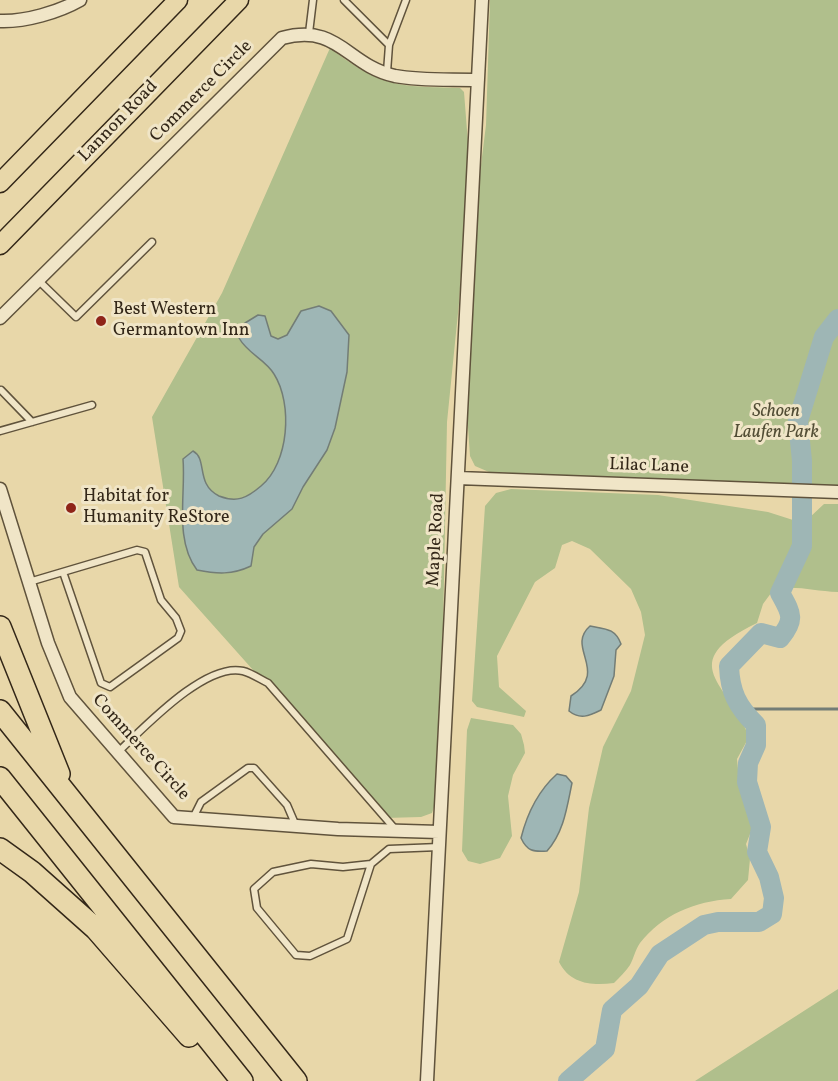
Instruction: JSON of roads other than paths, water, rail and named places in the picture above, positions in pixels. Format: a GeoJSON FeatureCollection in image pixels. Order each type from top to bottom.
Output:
{"type":"FeatureCollection","features":[{"type":"Feature","properties":{"kind":"highway"},"geometry":{"type":"LineString","coordinates":[[0,627],[68,796]]}},
{"type":"Feature","properties":{"kind":"highway"},"geometry":{"type":"LineString","coordinates":[[0,711],[296,1081]]}},
{"type":"Feature","properties":{"kind":"highway"},"geometry":{"type":"LineString","coordinates":[[0,778],[242,1081]]}},
{"type":"Feature","properties":{"kind":"highway"},"geometry":{"type":"LineString","coordinates":[[0,849],[32,873],[96,929],[228,1081]]}},
{"type":"Feature","properties":{"kind":"main road"},"geometry":{"type":"LineString","coordinates":[[0,183],[178,0]]}},
{"type":"Feature","properties":{"kind":"main road","name":"Lannon Road"},"geometry":{"type":"LineString","coordinates":[[0,245],[239,0]]}},
{"type":"Feature","properties":{"kind":"street"},"geometry":{"type":"LineString","coordinates":[[0,21],[11,22],[69,7],[80,0]]}},
{"type":"Feature","properties":{"kind":"street","name":"Maple Road"},"geometry":{"type":"LineString","coordinates":[[427,1081],[483,0]]}},
{"type":"Feature","properties":{"kind":"street"},"geometry":{"type":"LineString","coordinates":[[309,33],[329,37],[361,62],[394,76],[478,80]]}},
{"type":"Feature","properties":{"kind":"street","name":"Commerce Circle"},"geometry":{"type":"LineString","coordinates":[[0,318],[282,38],[309,33]]}},
{"type":"Feature","properties":{"kind":"street","name":"Lilac Lane"},"geometry":{"type":"LineString","coordinates":[[458,478],[838,492]]}},
{"type":"Feature","properties":{"kind":"street","name":"Commerce Circle"},"geometry":{"type":"LineString","coordinates":[[0,489],[48,643],[70,697],[174,817],[296,826],[439,832]]}},
{"type":"Feature","properties":{"kind":"lane"},"geometry":{"type":"LineString","coordinates":[[309,33],[313,0]]}},
{"type":"Feature","properties":{"kind":"lane"},"geometry":{"type":"LineString","coordinates":[[344,0],[389,45]]}},
{"type":"Feature","properties":{"kind":"lane"},"geometry":{"type":"LineString","coordinates":[[387,72],[389,45],[406,0]]}},
{"type":"Feature","properties":{"kind":"lane"},"geometry":{"type":"LineString","coordinates":[[38,280],[76,317],[152,242]]}},
{"type":"Feature","properties":{"kind":"lane"},"geometry":{"type":"LineString","coordinates":[[1,390],[32,422]]}},
{"type":"Feature","properties":{"kind":"lane"},"geometry":{"type":"LineString","coordinates":[[0,431],[92,405]]}},
{"type":"Feature","properties":{"kind":"lane"},"geometry":{"type":"LineString","coordinates":[[29,582],[137,550],[145,552],[161,600],[176,618],[181,631],[178,638],[110,687],[101,683],[63,572]]}},
{"type":"Feature","properties":{"kind":"lane"},"geometry":{"type":"LineString","coordinates":[[118,752],[188,690],[219,673],[242,670],[268,683],[397,831]]}},
{"type":"Feature","properties":{"kind":"lane"},"geometry":{"type":"LineString","coordinates":[[193,818],[201,802],[248,768],[254,768],[287,806],[296,826]]}},
{"type":"Feature","properties":{"kind":"lane"},"geometry":{"type":"LineString","coordinates":[[371,864],[343,867],[311,864],[273,872],[254,889],[257,908],[296,955],[310,956],[347,939],[371,864],[389,849],[439,847]]}},
{"type":"Feature","properties":{"kind":"water"},"geometry":{"type":"Polygon","coordinates":[[[319,306],[331,311],[349,335],[347,372],[335,428],[327,450],[292,509],[263,534],[254,547],[251,566],[224,573],[197,570],[190,558],[183,531],[183,459],[193,451],[200,460],[204,479],[212,491],[225,498],[242,498],[251,494],[270,476],[278,463],[285,433],[286,417],[280,386],[266,364],[239,338],[245,323],[258,315],[265,316],[271,336],[278,339],[287,335],[301,311],[319,306]]]}},
{"type":"Feature","properties":{"kind":"water"},"geometry":{"type":"Polygon","coordinates":[[[590,626],[613,632],[621,644],[616,650],[614,676],[601,710],[581,716],[569,711],[571,696],[582,687],[587,678],[588,669],[582,643],[584,634],[590,626]]]}},
{"type":"Feature","properties":{"kind":"water"},"geometry":{"type":"Polygon","coordinates":[[[557,774],[566,776],[572,783],[561,827],[547,851],[531,850],[521,838],[526,820],[539,795],[557,774]]]}},
{"type":"Feature","properties":{"kind":"waterway"},"geometry":{"type":"LineString","coordinates":[[568,1081],[605,1049],[612,1010],[639,986],[660,954],[704,925],[718,922],[759,922],[772,914],[774,898],[769,877],[757,852],[761,827],[747,782],[748,763],[756,745],[756,725],[736,698],[731,684],[729,666],[761,633],[780,638],[790,621],[789,611],[780,593],[802,546],[802,461],[798,421],[824,337],[838,319]]}},
{"type":"Feature","properties":{"kind":"waterway"},"geometry":{"type":"LineString","coordinates":[[740,709],[838,709]]}},
{"type":"Feature","properties":{"kind":"place","name":"Best Western Germantown Inn"},"geometry":{"type":"Point","coordinates":[101,321]}},
{"type":"Feature","properties":{"kind":"place","name":"Habitat for Humanity ReStore"},"geometry":{"type":"Point","coordinates":[71,508]}},
{"type":"Feature","properties":{"kind":"park label","name":"Schoen Laufen Park"},"geometry":{"type":"Point","coordinates":[776,423]}}]}
